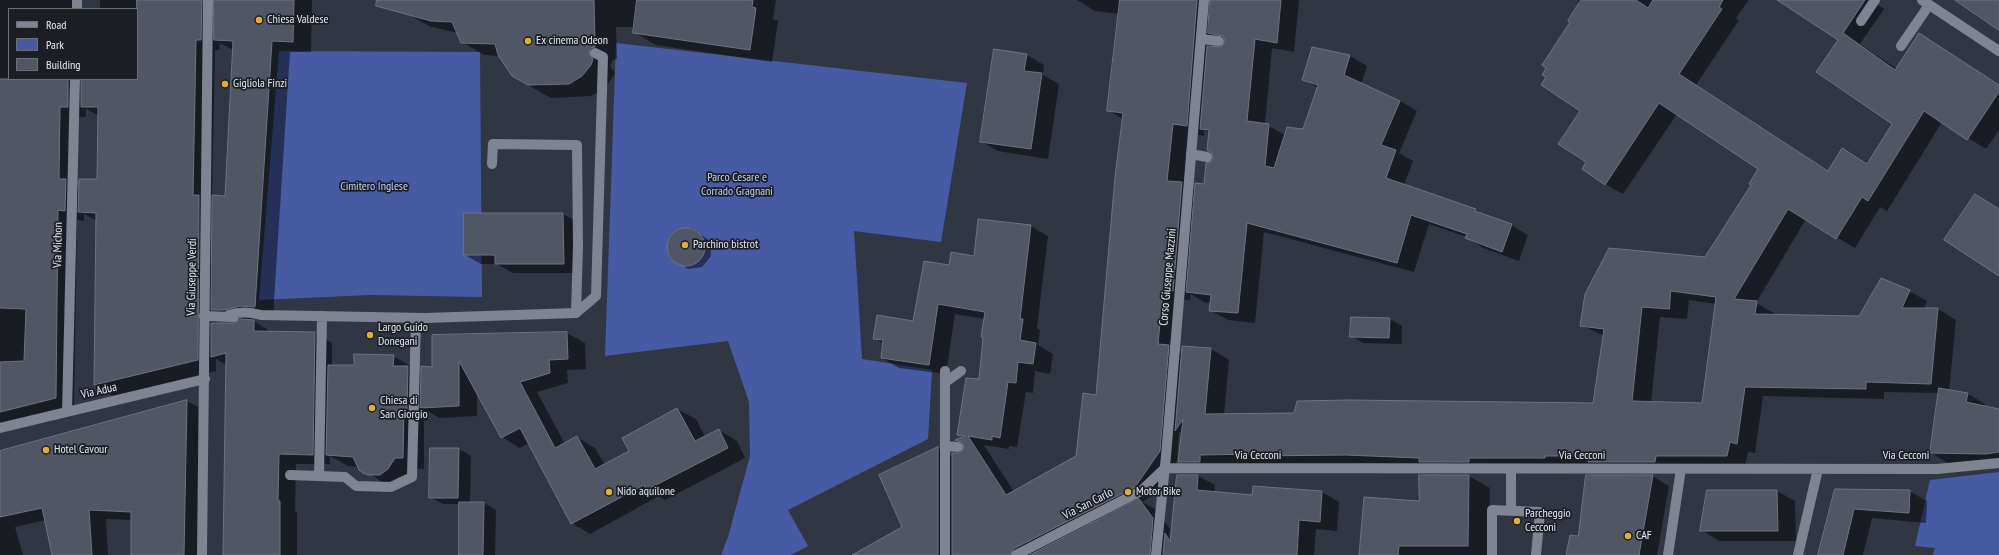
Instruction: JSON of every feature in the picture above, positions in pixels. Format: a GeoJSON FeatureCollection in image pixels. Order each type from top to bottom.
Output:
{"type":"FeatureCollection","features":[{"type":"Feature","properties":{"kind":"street","name":"Via Giuseppe Verdi"},"geometry":{"type":"LineString","coordinates":[[202,555],[208,0]]}},
{"type":"Feature","properties":{"kind":"street","name":"Corso Giuseppe Mazzini"},"geometry":{"type":"LineString","coordinates":[[1156,555],[1165,468],[1204,0]]}},
{"type":"Feature","properties":{"kind":"street"},"geometry":{"type":"LineString","coordinates":[[1861,21],[1875,0]]}},
{"type":"Feature","properties":{"kind":"street"},"geometry":{"type":"LineString","coordinates":[[1901,46],[1926,2],[1999,51]]}},
{"type":"Feature","properties":{"kind":"street"},"geometry":{"type":"LineString","coordinates":[[1200,39],[1219,41]]}},
{"type":"Feature","properties":{"kind":"street"},"geometry":{"type":"LineString","coordinates":[[204,316],[229,315],[237,312],[261,315],[416,318],[576,313],[596,296],[603,57],[595,53]]}},
{"type":"Feature","properties":{"kind":"street","name":"Via Michon"},"geometry":{"type":"LineString","coordinates":[[67,412],[75,80]]}},
{"type":"Feature","properties":{"kind":"street"},"geometry":{"type":"LineString","coordinates":[[492,164],[493,144],[577,145],[578,246],[576,313]]}},
{"type":"Feature","properties":{"kind":"street"},"geometry":{"type":"LineString","coordinates":[[1191,154],[1207,157]]}},
{"type":"Feature","properties":{"kind":"street"},"geometry":{"type":"LineString","coordinates":[[319,476],[322,316]]}},
{"type":"Feature","properties":{"kind":"street"},"geometry":{"type":"LineString","coordinates":[[290,475],[345,477],[356,486],[391,487],[412,477],[416,318]]}},
{"type":"Feature","properties":{"kind":"street"},"geometry":{"type":"LineString","coordinates":[[945,555],[946,376],[962,371]]}},
{"type":"Feature","properties":{"kind":"street","name":"Via Adua"},"geometry":{"type":"LineString","coordinates":[[0,428],[204,380]]}},
{"type":"Feature","properties":{"kind":"street"},"geometry":{"type":"LineString","coordinates":[[946,446],[958,447]]}},
{"type":"Feature","properties":{"kind":"street","name":"Via Cecconi"},"geometry":{"type":"LineString","coordinates":[[1165,468],[1937,469],[1999,463]]}},
{"type":"Feature","properties":{"kind":"street","name":"Via San Carlo"},"geometry":{"type":"LineString","coordinates":[[1016,555],[1141,491],[1165,468]]}},
{"type":"Feature","properties":{"kind":"street"},"geometry":{"type":"LineString","coordinates":[[1511,469],[1511,510]]}},
{"type":"Feature","properties":{"kind":"street"},"geometry":{"type":"LineString","coordinates":[[1668,555],[1681,469]]}},
{"type":"Feature","properties":{"kind":"street"},"geometry":{"type":"LineString","coordinates":[[1798,555],[1818,469]]}},
{"type":"Feature","properties":{"kind":"street"},"geometry":{"type":"LineString","coordinates":[[1492,555],[1492,510],[1540,512],[1536,555]]}},
{"type":"Feature","properties":{"kind":"green space","name":"Parco Cesare e Corrado Gragnani"},"geometry":{"type":"Polygon","coordinates":[[[616,43],[967,83],[941,242],[854,231],[862,359],[932,370],[928,439],[788,510],[808,546],[791,555],[721,555],[728,537],[750,456],[749,402],[728,341],[605,356],[616,43]]]}},
{"type":"Feature","properties":{"kind":"green space","name":"Cimitero Inglese"},"geometry":{"type":"Polygon","coordinates":[[[279,51],[480,52],[482,297],[370,295],[259,300],[279,51]]]}},
{"type":"Feature","properties":{"kind":"green space"},"geometry":{"type":"Polygon","coordinates":[[[1999,472],[1999,555],[1933,555],[1935,548],[1915,546],[1930,480],[1999,472]]]}},
{"type":"Feature","properties":{"kind":"building"},"geometry":{"type":"Polygon","coordinates":[[[137,0],[202,0],[201,40],[196,40],[193,195],[199,195],[198,360],[94,385],[96,213],[78,212],[79,179],[97,179],[98,107],[81,107],[81,80],[138,80],[137,0]]]}},
{"type":"Feature","properties":{"kind":"building"},"geometry":{"type":"Polygon","coordinates":[[[214,0],[294,0],[293,42],[272,41],[255,307],[240,306],[225,310],[211,310],[212,195],[225,196],[233,41],[214,40],[214,0]]]}},
{"type":"Feature","properties":{"kind":"building","name":"Ex cinema Odeon"},"geometry":{"type":"Polygon","coordinates":[[[377,0],[594,0],[595,47],[591,48],[589,53],[593,59],[591,65],[582,76],[569,84],[528,85],[512,76],[498,55],[495,44],[461,43],[452,22],[431,21],[376,6],[377,0]]]}},
{"type":"Feature","properties":{"kind":"building"},"geometry":{"type":"Polygon","coordinates":[[[637,0],[753,0],[752,7],[756,8],[750,50],[633,33],[637,0]]]}},
{"type":"Feature","properties":{"kind":"building"},"geometry":{"type":"Polygon","coordinates":[[[1120,0],[1197,0],[1187,126],[1173,124],[1167,181],[1182,182],[1173,291],[1163,290],[1158,344],[1169,345],[1160,451],[1135,487],[1013,549],[1010,555],[952,555],[952,453],[960,453],[964,448],[962,442],[955,440],[965,436],[957,435],[966,378],[979,379],[983,338],[981,337],[985,312],[938,304],[929,365],[881,358],[883,340],[873,339],[877,315],[913,321],[924,261],[949,265],[951,252],[974,256],[978,219],[1031,225],[1020,319],[1023,319],[1020,340],[1036,343],[1033,364],[1018,362],[1016,383],[1008,382],[1000,438],[992,436],[992,440],[968,436],[1006,495],[1076,456],[1083,393],[1096,395],[1115,177],[1123,113],[1107,111],[1120,0]]]}},
{"type":"Feature","properties":{"kind":"building"},"geometry":{"type":"Polygon","coordinates":[[[1210,0],[1281,0],[1277,43],[1255,39],[1247,121],[1269,124],[1265,166],[1274,168],[1287,127],[1303,129],[1318,85],[1302,80],[1312,47],[1350,55],[1344,75],[1400,101],[1381,145],[1396,150],[1386,178],[1476,209],[1475,211],[1512,224],[1502,252],[1465,238],[1467,234],[1411,215],[1397,263],[1247,223],[1238,313],[1209,311],[1211,295],[1186,292],[1195,183],[1204,184],[1206,163],[1212,161],[1213,158],[1211,152],[1207,150],[1209,130],[1200,129],[1207,46],[1221,47],[1225,41],[1223,36],[1208,33],[1210,0]]]}},
{"type":"Feature","properties":{"kind":"building"},"geometry":{"type":"Polygon","coordinates":[[[1581,0],[1636,0],[1648,8],[1653,0],[1723,0],[1719,7],[1722,9],[1679,74],[1828,171],[1842,148],[1867,164],[1892,124],[1816,72],[1838,40],[1777,0],[1865,0],[1843,33],[1895,70],[1919,33],[1999,85],[1999,92],[1967,140],[1924,111],[1868,201],[1862,197],[1836,239],[1788,209],[1734,299],[1757,301],[1755,314],[1859,316],[1881,278],[1910,290],[1902,308],[1938,308],[1931,384],[1866,382],[1866,389],[1745,387],[1737,444],[1730,442],[1727,456],[1656,456],[1655,462],[1588,462],[1589,456],[1545,456],[1545,458],[1469,458],[1469,462],[1419,462],[1419,458],[1346,455],[1255,456],[1255,454],[1200,455],[1200,462],[1178,462],[1183,419],[1175,431],[1182,346],[1211,348],[1205,414],[1294,413],[1297,401],[1348,400],[1593,403],[1604,329],[1580,326],[1585,294],[1609,248],[1705,257],[1751,185],[1749,184],[1758,169],[1659,103],[1605,185],[1582,169],[1586,162],[1558,144],[1580,111],[1541,85],[1546,77],[1542,75],[1546,68],[1542,65],[1570,22],[1568,21],[1581,0]],[[1671,291],[1669,309],[1642,307],[1632,401],[1702,403],[1716,297],[1671,291]]]}},
{"type":"Feature","properties":{"kind":"building"},"geometry":{"type":"Polygon","coordinates":[[[1955,0],[1999,0],[1999,30],[1955,0]]]}},
{"type":"Feature","properties":{"kind":"building"},"geometry":{"type":"Polygon","coordinates":[[[994,49],[1027,54],[1024,71],[1042,73],[1031,149],[980,142],[994,49]]]}},
{"type":"Feature","properties":{"kind":"building"},"geometry":{"type":"Polygon","coordinates":[[[0,79],[68,80],[68,107],[60,107],[59,179],[66,179],[65,211],[58,210],[56,398],[0,412],[0,362],[24,361],[26,309],[0,308],[0,79]]]}},
{"type":"Feature","properties":{"kind":"building"},"geometry":{"type":"Polygon","coordinates":[[[1975,194],[1999,209],[1999,276],[1944,240],[1975,194]]]}},
{"type":"Feature","properties":{"kind":"building"},"geometry":{"type":"Polygon","coordinates":[[[464,213],[563,213],[564,264],[495,264],[495,255],[464,255],[464,213]]]}},
{"type":"Feature","properties":{"kind":"building"},"geometry":{"type":"Polygon","coordinates":[[[682,228],[690,228],[700,233],[704,240],[704,254],[700,261],[690,266],[682,266],[672,261],[670,258],[667,251],[667,243],[672,233],[675,231],[682,228]]]}},
{"type":"Feature","properties":{"kind":"building"},"geometry":{"type":"Polygon","coordinates":[[[1351,317],[1390,318],[1389,338],[1350,337],[1351,317]]]}},
{"type":"Feature","properties":{"kind":"building"},"geometry":{"type":"Polygon","coordinates":[[[240,319],[254,320],[254,331],[315,332],[313,455],[279,454],[278,501],[280,501],[280,555],[223,555],[226,353],[211,357],[211,323],[234,323],[240,319]]]}},
{"type":"Feature","properties":{"kind":"building"},"geometry":{"type":"Polygon","coordinates":[[[567,332],[568,359],[549,360],[550,373],[520,382],[555,448],[577,436],[595,469],[629,451],[622,438],[677,408],[695,441],[719,429],[728,448],[646,490],[644,485],[571,524],[520,428],[501,438],[459,361],[459,406],[420,408],[421,366],[432,367],[432,335],[567,332]]]}},
{"type":"Feature","properties":{"kind":"building","name":"Chiesa di San Giorgio"},"geometry":{"type":"Polygon","coordinates":[[[354,354],[394,355],[393,366],[408,366],[407,409],[404,409],[403,458],[395,458],[388,469],[380,475],[368,475],[363,473],[359,470],[353,457],[326,455],[328,365],[354,365],[354,354]]]}},
{"type":"Feature","properties":{"kind":"building"},"geometry":{"type":"Polygon","coordinates":[[[1939,388],[1968,393],[1966,402],[1999,409],[1999,452],[1985,454],[1930,453],[1939,388]]]}},
{"type":"Feature","properties":{"kind":"building"},"geometry":{"type":"Polygon","coordinates":[[[187,400],[184,555],[131,555],[131,512],[89,510],[92,555],[52,555],[42,508],[0,517],[0,451],[187,400]]]}},
{"type":"Feature","properties":{"kind":"building"},"geometry":{"type":"Polygon","coordinates":[[[938,447],[938,555],[852,555],[902,527],[879,475],[938,447]]]}},
{"type":"Feature","properties":{"kind":"building"},"geometry":{"type":"Polygon","coordinates":[[[430,448],[459,448],[458,498],[429,498],[430,448]]]}},
{"type":"Feature","properties":{"kind":"building"},"geometry":{"type":"Polygon","coordinates":[[[1177,475],[1198,475],[1197,490],[1252,495],[1253,486],[1322,491],[1320,522],[1299,520],[1297,555],[1163,555],[1165,533],[1170,541],[1177,475]]]}},
{"type":"Feature","properties":{"kind":"building"},"geometry":{"type":"Polygon","coordinates":[[[1419,475],[1469,475],[1468,546],[1399,546],[1398,555],[1359,555],[1364,497],[1419,501],[1419,475]]]}},
{"type":"Feature","properties":{"kind":"building"},"geometry":{"type":"Polygon","coordinates":[[[1586,475],[1653,475],[1639,555],[1566,555],[1570,535],[1578,536],[1586,475]]]}},
{"type":"Feature","properties":{"kind":"building"},"geometry":{"type":"Polygon","coordinates":[[[1835,489],[1910,490],[1909,513],[1854,509],[1843,555],[1818,555],[1835,489]]]}},
{"type":"Feature","properties":{"kind":"building"},"geometry":{"type":"Polygon","coordinates":[[[1707,490],[1777,490],[1778,531],[1700,531],[1707,490]]]}},
{"type":"Feature","properties":{"kind":"building"},"geometry":{"type":"Polygon","coordinates":[[[1139,499],[1153,518],[1150,555],[1030,555],[1139,499]]]}},
{"type":"Feature","properties":{"kind":"building"},"geometry":{"type":"Polygon","coordinates":[[[459,502],[484,502],[483,555],[459,555],[459,502]]]}},
{"type":"Feature","properties":{"kind":"place","name":"Chiesa Valdese"},"geometry":{"type":"Point","coordinates":[259,20]}},
{"type":"Feature","properties":{"kind":"place","name":"Ex cinema Odeon"},"geometry":{"type":"Point","coordinates":[528,41]}},
{"type":"Feature","properties":{"kind":"place","name":"Gigliola Finzi"},"geometry":{"type":"Point","coordinates":[225,84]}},
{"type":"Feature","properties":{"kind":"place","name":"Parchino bistrot"},"geometry":{"type":"Point","coordinates":[685,245]}},
{"type":"Feature","properties":{"kind":"place","name":"Largo Guido Donegani"},"geometry":{"type":"Point","coordinates":[370,335]}},
{"type":"Feature","properties":{"kind":"place","name":"Chiesa di San Giorgio"},"geometry":{"type":"Point","coordinates":[372,408]}},
{"type":"Feature","properties":{"kind":"place","name":"Hotel Cavour"},"geometry":{"type":"Point","coordinates":[46,450]}},
{"type":"Feature","properties":{"kind":"place","name":"Nido aquilone"},"geometry":{"type":"Point","coordinates":[609,492]}},
{"type":"Feature","properties":{"kind":"place","name":"Motor Bike"},"geometry":{"type":"Point","coordinates":[1128,492]}},
{"type":"Feature","properties":{"kind":"place","name":"Parcheggio Cecconi"},"geometry":{"type":"Point","coordinates":[1517,521]}},
{"type":"Feature","properties":{"kind":"place","name":"CAF"},"geometry":{"type":"Point","coordinates":[1628,536]}}]}
